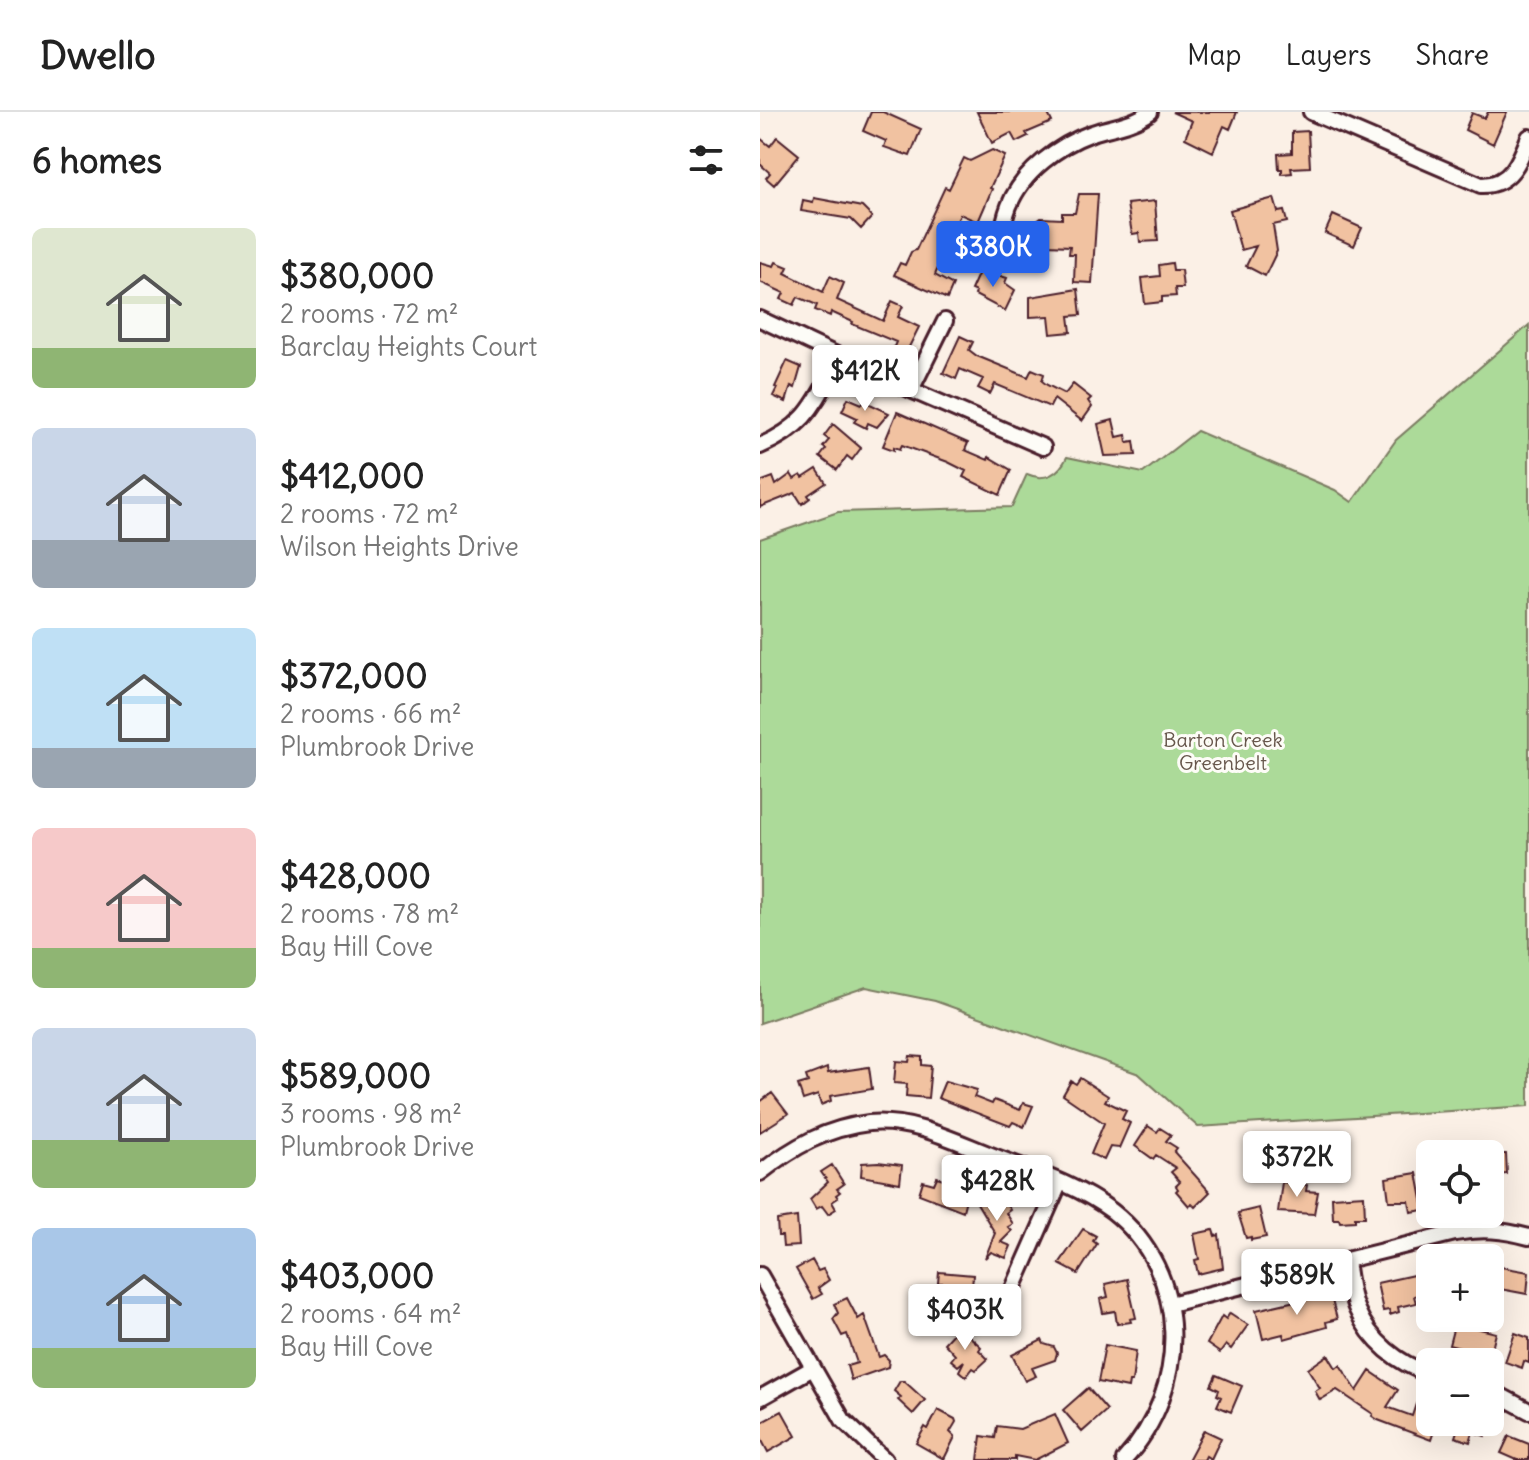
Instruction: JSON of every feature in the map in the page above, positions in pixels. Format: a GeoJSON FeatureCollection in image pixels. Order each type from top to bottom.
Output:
{"type":"FeatureCollection","features":[{"type":"Feature","properties":{"kind":"street"},"geometry":{"type":"LineString","coordinates":[[998,254],[1010,203],[1037,167],[1089,134],[1137,120],[1150,112]]}},
{"type":"Feature","properties":{"kind":"street"},"geometry":{"type":"LineString","coordinates":[[1311,112],[1481,185],[1500,183],[1511,174],[1529,137]]}},
{"type":"Feature","properties":{"kind":"street"},"geometry":{"type":"LineString","coordinates":[[760,319],[840,358],[1043,447]]}},
{"type":"Feature","properties":{"kind":"street"},"geometry":{"type":"LineString","coordinates":[[911,390],[945,321]]}},
{"type":"Feature","properties":{"kind":"street"},"geometry":{"type":"LineString","coordinates":[[760,446],[793,429],[807,416],[840,358]]}},
{"type":"Feature","properties":{"kind":"street"},"geometry":{"type":"LineString","coordinates":[[760,1173],[787,1152],[825,1132],[869,1123],[902,1123],[1060,1182],[1088,1195],[1114,1213],[1138,1238],[1157,1269],[1170,1304],[1174,1347],[1166,1388],[1151,1421],[1124,1460]]}},
{"type":"Feature","properties":{"kind":"street"},"geometry":{"type":"LineString","coordinates":[[1006,1314],[1012,1291],[1060,1182]]}},
{"type":"Feature","properties":{"kind":"street"},"geometry":{"type":"LineString","coordinates":[[1170,1304],[1475,1230],[1500,1230],[1529,1237]]}},
{"type":"Feature","properties":{"kind":"street"},"geometry":{"type":"LineString","coordinates":[[1346,1262],[1355,1308],[1367,1329],[1401,1361],[1416,1368]]}},
{"type":"Feature","properties":{"kind":"street"},"geometry":{"type":"LineString","coordinates":[[760,1275],[843,1420],[885,1460]]}},
{"type":"Feature","properties":{"kind":"street"},"geometry":{"type":"LineString","coordinates":[[760,1398],[813,1368]]}},
{"type":"Feature","properties":{"kind":"street"},"geometry":{"type":"LineString","coordinates":[[1504,1398],[1529,1411]]}},
{"type":"Feature","properties":{"kind":"green space","name":"Barton Creek Greenbelt"},"geometry":{"type":"Polygon","coordinates":[[[1529,325],[1529,1106],[1198,1127],[1139,1074],[935,1001],[866,987],[760,1023],[760,539],[838,512],[1012,507],[1027,474],[1040,477],[1051,475],[1067,457],[1143,473],[1197,431],[1335,490],[1352,502],[1396,440],[1529,325]]]}},
{"type":"Feature","properties":{"kind":"building"},"geometry":{"type":"Polygon","coordinates":[[[871,112],[883,112],[921,129],[910,156],[884,147],[886,141],[863,131],[871,112]]]}},
{"type":"Feature","properties":{"kind":"building"},"geometry":{"type":"Polygon","coordinates":[[[977,112],[1047,112],[1052,122],[1026,133],[1028,136],[1016,142],[1011,133],[992,143],[977,112]]]}},
{"type":"Feature","properties":{"kind":"building"},"geometry":{"type":"Polygon","coordinates":[[[1172,112],[1237,112],[1230,129],[1224,126],[1213,152],[1185,138],[1192,121],[1172,112]]]}},
{"type":"Feature","properties":{"kind":"building"},"geometry":{"type":"Polygon","coordinates":[[[1488,112],[1507,112],[1493,144],[1465,130],[1472,113],[1485,118],[1488,112]]]}},
{"type":"Feature","properties":{"kind":"building"},"geometry":{"type":"Polygon","coordinates":[[[1308,131],[1310,167],[1291,168],[1292,173],[1282,174],[1278,154],[1292,153],[1292,132],[1308,131]]]}},
{"type":"Feature","properties":{"kind":"building"},"geometry":{"type":"Polygon","coordinates":[[[777,137],[799,155],[774,185],[766,178],[770,173],[760,164],[760,138],[770,146],[777,137]]]}},
{"type":"Feature","properties":{"kind":"building"},"geometry":{"type":"Polygon","coordinates":[[[992,150],[1005,156],[978,222],[960,214],[935,275],[953,285],[947,299],[894,275],[900,263],[905,265],[911,252],[916,250],[945,187],[949,189],[964,158],[970,161],[992,150]]]}},
{"type":"Feature","properties":{"kind":"building"},"geometry":{"type":"Polygon","coordinates":[[[1079,194],[1098,194],[1092,283],[1074,282],[1075,254],[1069,254],[1070,246],[1047,245],[1047,231],[1036,227],[1041,218],[1062,219],[1062,213],[1075,213],[1079,194]]]}},
{"type":"Feature","properties":{"kind":"building"},"geometry":{"type":"Polygon","coordinates":[[[814,198],[862,207],[872,217],[861,229],[851,219],[801,211],[803,200],[813,202],[814,198]]]}},
{"type":"Feature","properties":{"kind":"building"},"geometry":{"type":"Polygon","coordinates":[[[1274,198],[1278,212],[1284,211],[1287,222],[1273,225],[1277,251],[1265,276],[1246,266],[1256,246],[1241,250],[1230,210],[1274,198]]]}},
{"type":"Feature","properties":{"kind":"building"},"geometry":{"type":"Polygon","coordinates":[[[1155,201],[1158,241],[1140,242],[1139,233],[1132,234],[1127,204],[1155,201]]]}},
{"type":"Feature","properties":{"kind":"building"},"geometry":{"type":"Polygon","coordinates":[[[1333,215],[1362,228],[1354,246],[1325,233],[1333,215]]]}},
{"type":"Feature","properties":{"kind":"building"},"geometry":{"type":"Polygon","coordinates":[[[760,262],[774,266],[776,262],[788,267],[785,273],[823,292],[830,276],[844,283],[837,300],[883,321],[892,301],[903,306],[898,317],[919,327],[905,355],[893,349],[896,342],[831,312],[830,316],[815,310],[817,305],[798,297],[794,305],[781,299],[784,293],[760,282],[760,262]]]}},
{"type":"Feature","properties":{"kind":"building"},"geometry":{"type":"Polygon","coordinates":[[[1172,263],[1173,270],[1181,270],[1183,288],[1175,288],[1176,296],[1162,297],[1162,302],[1145,304],[1142,278],[1160,276],[1159,265],[1172,263]]]}},
{"type":"Feature","properties":{"kind":"building"},"geometry":{"type":"Polygon","coordinates":[[[980,270],[1007,278],[1005,283],[1015,290],[1005,311],[971,290],[980,270]]]}},
{"type":"Feature","properties":{"kind":"building"},"geometry":{"type":"Polygon","coordinates":[[[1078,289],[1081,315],[1069,316],[1071,332],[1051,334],[1049,316],[1030,317],[1030,297],[1078,289]]]}},
{"type":"Feature","properties":{"kind":"building"},"geometry":{"type":"Polygon","coordinates":[[[960,336],[973,342],[969,350],[977,356],[1028,377],[1032,369],[1044,374],[1042,381],[1065,394],[1073,384],[1091,398],[1088,401],[1092,407],[1082,421],[1054,399],[1050,407],[995,384],[990,394],[978,388],[983,379],[960,369],[956,379],[943,373],[960,336]]]}},
{"type":"Feature","properties":{"kind":"building"},"geometry":{"type":"Polygon","coordinates":[[[787,361],[801,367],[795,388],[791,386],[786,402],[773,396],[787,361]]]}},
{"type":"Feature","properties":{"kind":"building"},"geometry":{"type":"Polygon","coordinates":[[[848,398],[862,404],[864,401],[889,413],[877,427],[868,423],[866,428],[854,422],[857,418],[842,411],[848,398]]]}},
{"type":"Feature","properties":{"kind":"building"},"geometry":{"type":"Polygon","coordinates":[[[897,412],[968,443],[965,450],[988,460],[989,457],[1011,470],[1000,495],[963,477],[966,471],[948,462],[902,445],[900,449],[894,447],[894,450],[883,446],[897,412]]]}},
{"type":"Feature","properties":{"kind":"building"},"geometry":{"type":"Polygon","coordinates":[[[1113,420],[1117,437],[1126,435],[1127,442],[1134,441],[1136,455],[1105,456],[1098,424],[1113,420]]]}},
{"type":"Feature","properties":{"kind":"building"},"geometry":{"type":"Polygon","coordinates":[[[833,424],[861,448],[852,460],[847,456],[837,470],[820,457],[829,440],[824,436],[833,424]]]}},
{"type":"Feature","properties":{"kind":"building"},"geometry":{"type":"Polygon","coordinates":[[[817,469],[826,483],[808,495],[810,498],[802,504],[795,493],[760,507],[760,482],[773,477],[776,485],[791,474],[794,479],[801,475],[803,478],[817,469]]]}},
{"type":"Feature","properties":{"kind":"building"},"geometry":{"type":"Polygon","coordinates":[[[910,1056],[922,1057],[922,1065],[931,1066],[928,1098],[906,1096],[907,1084],[894,1083],[896,1061],[909,1062],[910,1056]]]}},
{"type":"Feature","properties":{"kind":"building"},"geometry":{"type":"Polygon","coordinates":[[[869,1067],[872,1089],[830,1096],[831,1101],[821,1105],[818,1095],[803,1100],[798,1085],[808,1082],[806,1076],[827,1068],[828,1073],[869,1067]]]}},
{"type":"Feature","properties":{"kind":"building"},"geometry":{"type":"Polygon","coordinates":[[[1080,1078],[1108,1096],[1105,1101],[1126,1111],[1122,1119],[1130,1123],[1119,1148],[1110,1147],[1104,1160],[1091,1154],[1104,1123],[1063,1095],[1071,1081],[1076,1084],[1080,1078]]]}},
{"type":"Feature","properties":{"kind":"building"},"geometry":{"type":"Polygon","coordinates":[[[945,1081],[977,1090],[974,1097],[992,1104],[994,1100],[1020,1110],[1023,1103],[1033,1106],[1024,1127],[1013,1122],[1010,1126],[938,1098],[945,1081]]]}},
{"type":"Feature","properties":{"kind":"building"},"geometry":{"type":"Polygon","coordinates":[[[772,1093],[788,1114],[760,1132],[760,1102],[772,1093]]]}},
{"type":"Feature","properties":{"kind":"building"},"geometry":{"type":"Polygon","coordinates":[[[1148,1126],[1157,1132],[1160,1128],[1171,1135],[1166,1141],[1177,1148],[1174,1152],[1210,1192],[1195,1207],[1191,1203],[1189,1206],[1176,1191],[1180,1182],[1171,1172],[1176,1168],[1156,1155],[1153,1159],[1135,1146],[1148,1126]]]}},
{"type":"Feature","properties":{"kind":"building"},"geometry":{"type":"Polygon","coordinates":[[[1504,1154],[1506,1154],[1507,1174],[1504,1174],[1504,1154]]]}},
{"type":"Feature","properties":{"kind":"building"},"geometry":{"type":"Polygon","coordinates":[[[862,1163],[902,1165],[900,1183],[861,1176],[862,1163]]]}},
{"type":"Feature","properties":{"kind":"building"},"geometry":{"type":"Polygon","coordinates":[[[832,1165],[844,1184],[837,1189],[840,1192],[836,1195],[838,1198],[832,1202],[836,1209],[828,1214],[822,1206],[816,1209],[810,1199],[828,1182],[821,1172],[832,1165]]]}},
{"type":"Feature","properties":{"kind":"building"},"geometry":{"type":"Polygon","coordinates":[[[1416,1173],[1416,1211],[1411,1212],[1409,1201],[1389,1201],[1386,1178],[1416,1173]]]}},
{"type":"Feature","properties":{"kind":"building"},"geometry":{"type":"Polygon","coordinates":[[[937,1177],[969,1187],[963,1211],[919,1194],[923,1181],[934,1184],[937,1177]]]}},
{"type":"Feature","properties":{"kind":"building"},"geometry":{"type":"Polygon","coordinates":[[[1282,1182],[1307,1185],[1306,1191],[1318,1192],[1314,1214],[1278,1212],[1282,1182]]]}},
{"type":"Feature","properties":{"kind":"building"},"geometry":{"type":"Polygon","coordinates":[[[995,1192],[998,1196],[1001,1194],[1010,1210],[1006,1213],[1013,1224],[1008,1227],[1012,1231],[1001,1242],[1011,1246],[1006,1258],[991,1252],[985,1258],[995,1233],[977,1203],[995,1192]]]}},
{"type":"Feature","properties":{"kind":"building"},"geometry":{"type":"Polygon","coordinates":[[[1364,1195],[1365,1217],[1340,1222],[1333,1219],[1332,1197],[1364,1195]]]}},
{"type":"Feature","properties":{"kind":"building"},"geometry":{"type":"Polygon","coordinates":[[[1259,1208],[1266,1237],[1251,1240],[1251,1237],[1246,1238],[1238,1213],[1259,1208]]]}},
{"type":"Feature","properties":{"kind":"building"},"geometry":{"type":"Polygon","coordinates":[[[797,1217],[799,1246],[783,1247],[782,1236],[778,1236],[777,1220],[797,1217]]]}},
{"type":"Feature","properties":{"kind":"building"},"geometry":{"type":"Polygon","coordinates":[[[1083,1229],[1096,1236],[1093,1241],[1097,1244],[1078,1274],[1059,1264],[1083,1229]]]}},
{"type":"Feature","properties":{"kind":"building"},"geometry":{"type":"Polygon","coordinates":[[[1213,1230],[1215,1236],[1219,1235],[1223,1268],[1198,1274],[1195,1260],[1199,1259],[1194,1234],[1213,1230]]]}},
{"type":"Feature","properties":{"kind":"building"},"geometry":{"type":"Polygon","coordinates":[[[812,1260],[818,1271],[823,1269],[829,1280],[818,1288],[822,1294],[813,1299],[796,1269],[812,1260]]]}},
{"type":"Feature","properties":{"kind":"building"},"geometry":{"type":"Polygon","coordinates":[[[1504,1268],[1529,1272],[1527,1294],[1504,1290],[1504,1268]]]}},
{"type":"Feature","properties":{"kind":"building"},"geometry":{"type":"Polygon","coordinates":[[[939,1272],[973,1275],[972,1287],[967,1286],[962,1302],[942,1303],[944,1283],[938,1283],[939,1272]]]}},
{"type":"Feature","properties":{"kind":"building"},"geometry":{"type":"Polygon","coordinates":[[[1416,1274],[1416,1303],[1398,1307],[1399,1312],[1390,1315],[1389,1310],[1383,1311],[1377,1283],[1416,1274]]]}},
{"type":"Feature","properties":{"kind":"building"},"geometry":{"type":"Polygon","coordinates":[[[1127,1279],[1136,1318],[1117,1324],[1115,1311],[1103,1313],[1100,1299],[1108,1297],[1105,1284],[1127,1279]]]}},
{"type":"Feature","properties":{"kind":"building"},"geometry":{"type":"Polygon","coordinates":[[[1330,1293],[1337,1319],[1326,1322],[1327,1327],[1284,1339],[1283,1334],[1263,1339],[1256,1310],[1330,1293]]]}},
{"type":"Feature","properties":{"kind":"building"},"geometry":{"type":"Polygon","coordinates":[[[847,1298],[858,1319],[864,1315],[879,1357],[884,1355],[889,1360],[888,1367],[851,1380],[847,1366],[857,1363],[847,1334],[842,1336],[833,1319],[838,1313],[834,1304],[847,1298]]]}},
{"type":"Feature","properties":{"kind":"building"},"geometry":{"type":"Polygon","coordinates":[[[1230,1313],[1248,1325],[1231,1349],[1226,1345],[1220,1353],[1207,1344],[1222,1316],[1226,1319],[1230,1313]]]}},
{"type":"Feature","properties":{"kind":"building"},"geometry":{"type":"Polygon","coordinates":[[[957,1329],[981,1347],[979,1350],[988,1359],[976,1370],[973,1368],[966,1377],[959,1371],[964,1361],[958,1366],[951,1360],[955,1355],[944,1343],[957,1329]]]}},
{"type":"Feature","properties":{"kind":"building"},"geometry":{"type":"Polygon","coordinates":[[[1452,1332],[1496,1333],[1492,1348],[1449,1345],[1452,1332]]]}},
{"type":"Feature","properties":{"kind":"building"},"geometry":{"type":"Polygon","coordinates":[[[1515,1333],[1529,1338],[1529,1363],[1524,1361],[1522,1368],[1505,1362],[1515,1333]]]}},
{"type":"Feature","properties":{"kind":"building"},"geometry":{"type":"Polygon","coordinates":[[[1042,1340],[1044,1344],[1054,1347],[1057,1353],[1055,1360],[1032,1368],[1036,1376],[1025,1381],[1012,1355],[1042,1340]]]}},
{"type":"Feature","properties":{"kind":"building"},"geometry":{"type":"Polygon","coordinates":[[[1105,1345],[1136,1351],[1132,1382],[1129,1382],[1128,1388],[1098,1382],[1105,1345]]]}},
{"type":"Feature","properties":{"kind":"building"},"geometry":{"type":"Polygon","coordinates":[[[1328,1355],[1336,1368],[1340,1365],[1357,1391],[1370,1371],[1398,1390],[1387,1407],[1412,1416],[1416,1404],[1416,1434],[1378,1420],[1337,1390],[1320,1400],[1315,1391],[1320,1388],[1308,1369],[1328,1355]]]}},
{"type":"Feature","properties":{"kind":"building"},"geometry":{"type":"Polygon","coordinates":[[[1216,1375],[1242,1386],[1231,1412],[1217,1406],[1221,1397],[1217,1395],[1219,1390],[1211,1386],[1216,1375]]]}},
{"type":"Feature","properties":{"kind":"building"},"geometry":{"type":"Polygon","coordinates":[[[900,1381],[904,1381],[925,1400],[913,1414],[898,1400],[901,1397],[894,1391],[900,1381]]]}},
{"type":"Feature","properties":{"kind":"building"},"geometry":{"type":"Polygon","coordinates":[[[1088,1388],[1107,1410],[1082,1432],[1063,1410],[1088,1388]]]}},
{"type":"Feature","properties":{"kind":"building"},"geometry":{"type":"Polygon","coordinates":[[[938,1410],[956,1422],[950,1432],[955,1437],[944,1459],[916,1443],[938,1410]]]}},
{"type":"Feature","properties":{"kind":"building"},"geometry":{"type":"Polygon","coordinates":[[[782,1411],[796,1436],[768,1452],[760,1437],[760,1423],[782,1411]]]}},
{"type":"Feature","properties":{"kind":"building"},"geometry":{"type":"Polygon","coordinates":[[[1055,1414],[1068,1443],[1035,1460],[1015,1456],[1015,1460],[978,1460],[981,1436],[995,1438],[997,1426],[1020,1429],[1055,1414]]]}},
{"type":"Feature","properties":{"kind":"building"},"geometry":{"type":"Polygon","coordinates":[[[1204,1430],[1221,1438],[1211,1459],[1206,1456],[1204,1460],[1188,1460],[1204,1430]]]}},
{"type":"Feature","properties":{"kind":"building"},"geometry":{"type":"Polygon","coordinates":[[[1455,1436],[1472,1436],[1470,1442],[1455,1436]]]}},
{"type":"Feature","properties":{"kind":"building"},"geometry":{"type":"Polygon","coordinates":[[[1509,1436],[1529,1444],[1529,1460],[1517,1460],[1501,1453],[1509,1436]]]}}]}
